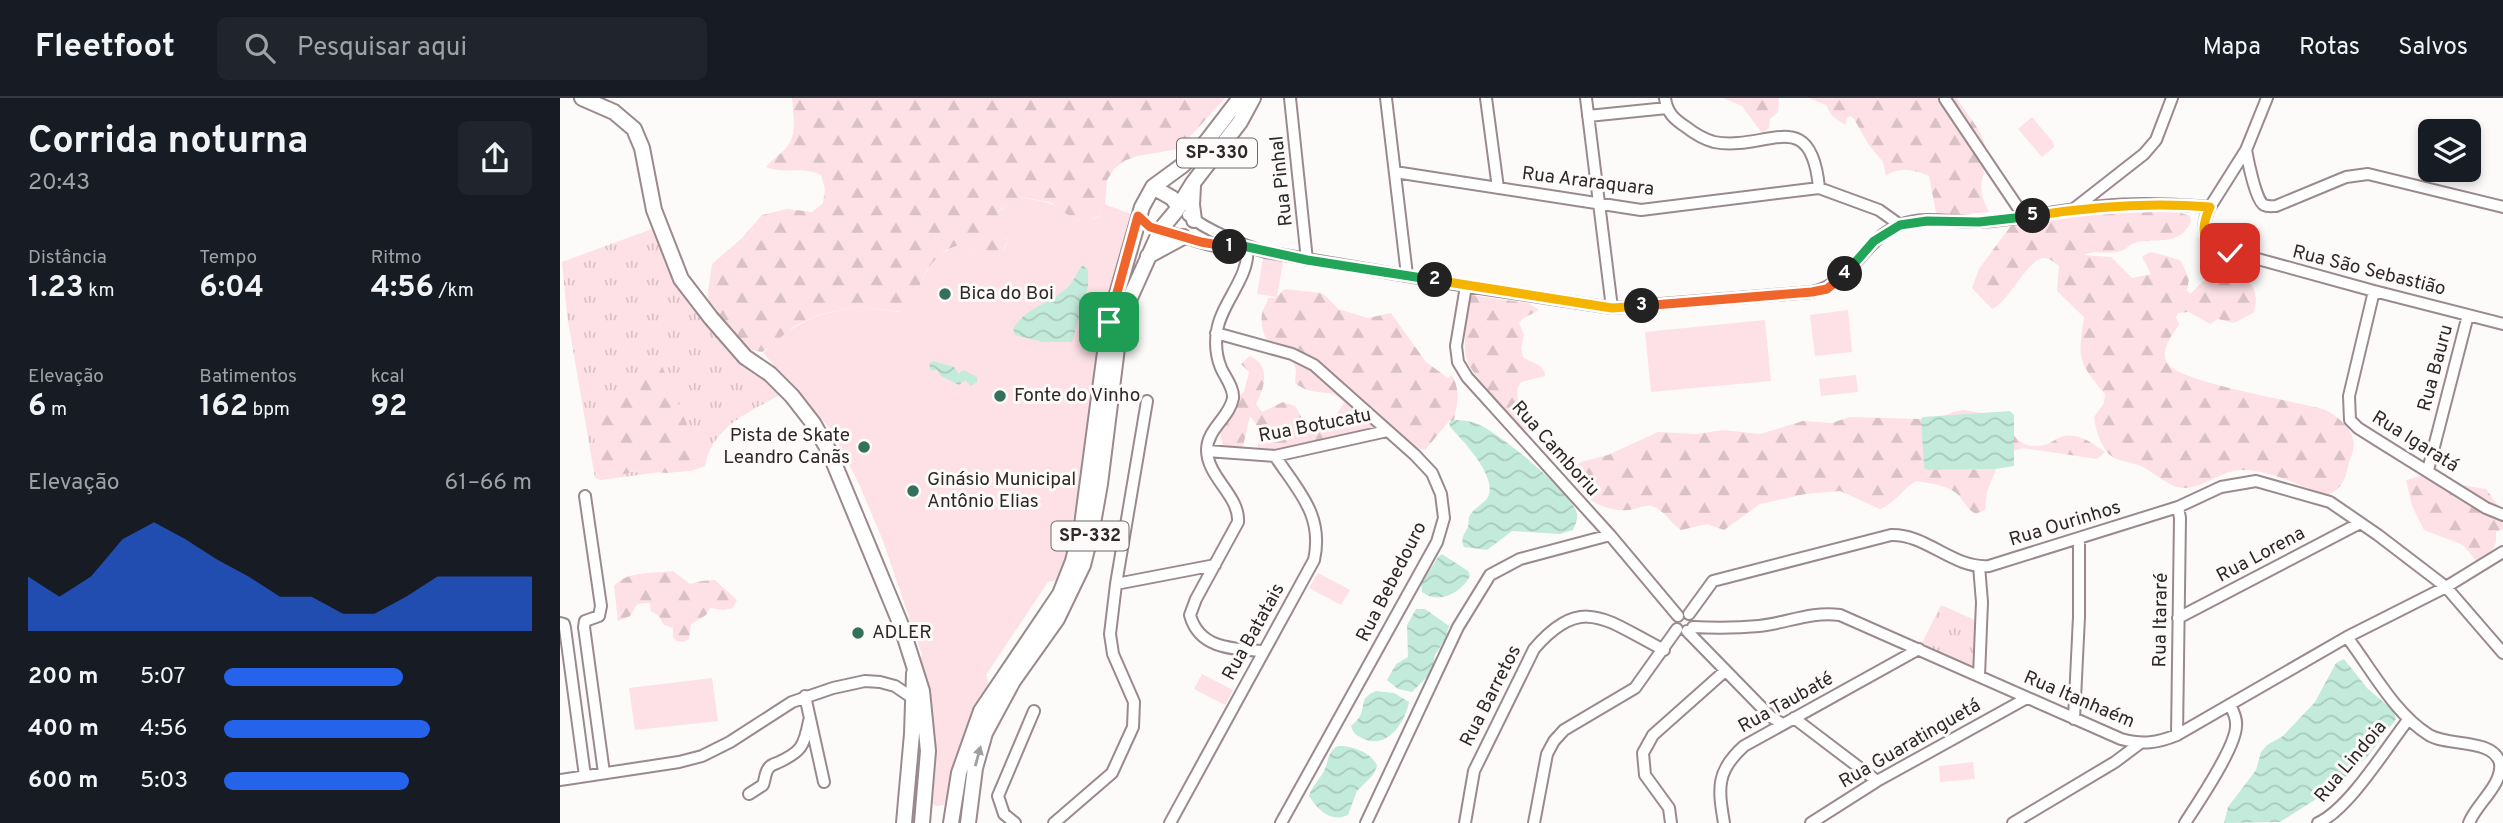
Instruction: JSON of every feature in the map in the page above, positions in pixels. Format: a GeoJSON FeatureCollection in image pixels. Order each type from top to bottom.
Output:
{"type":"FeatureCollection","features":[{"type":"Feature","properties":{"kind":"main road"},"geometry":{"type":"LineString","coordinates":[[582,98],[614,111],[626,120],[638,137],[654,210],[675,267],[687,290],[746,357],[770,374],[792,396],[813,423],[839,472],[901,625],[922,691],[928,760],[922,823]]}},
{"type":"Feature","properties":{"kind":"main road","name":"SP-330"},"geometry":{"type":"LineString","coordinates":[[1153,187],[1183,165],[1207,141],[1240,98]]}},
{"type":"Feature","properties":{"kind":"main road","name":"SP-330"},"geometry":{"type":"LineString","coordinates":[[1188,214],[1194,183],[1240,122],[1253,98]]}},
{"type":"Feature","properties":{"kind":"main road"},"geometry":{"type":"LineString","coordinates":[[1153,187],[1172,198],[1188,214],[1161,229],[1150,227],[1138,216],[1153,187]]}},
{"type":"Feature","properties":{"kind":"main road","name":"SP-332"},"geometry":{"type":"LineString","coordinates":[[951,823],[952,806],[967,746],[981,711],[1060,594],[1073,561],[1082,525],[1109,322],[1138,216]]}},
{"type":"Feature","properties":{"kind":"main road","name":"SP-332"},"geometry":{"type":"LineString","coordinates":[[968,823],[975,768],[985,733],[1013,681],[1058,619],[1083,565],[1098,495],[1121,324],[1161,229]]}},
{"type":"Feature","properties":{"kind":"main road"},"geometry":{"type":"LineString","coordinates":[[1147,257],[1181,236]]}},
{"type":"Feature","properties":{"kind":"main road"},"geometry":{"type":"LineString","coordinates":[[904,823],[914,665]]}},
{"type":"Feature","properties":{"kind":"main road"},"geometry":{"type":"LineString","coordinates":[[910,758],[915,761],[928,760]]}},
{"type":"Feature","properties":{"kind":"main road"},"geometry":{"type":"LineString","coordinates":[[924,800],[934,809],[952,806]]}},
{"type":"Feature","properties":{"kind":"street","name":"Rua Pinhal"},"geometry":{"type":"LineString","coordinates":[[1290,98],[1307,260]]}},
{"type":"Feature","properties":{"kind":"street"},"geometry":{"type":"LineString","coordinates":[[1386,98],[1407,275]]}},
{"type":"Feature","properties":{"kind":"street"},"geometry":{"type":"LineString","coordinates":[[1486,98],[1498,188]]}},
{"type":"Feature","properties":{"kind":"street"},"geometry":{"type":"LineString","coordinates":[[1586,98],[1612,308]]}},
{"type":"Feature","properties":{"kind":"street"},"geometry":{"type":"LineString","coordinates":[[1946,98],[2025,218]]}},
{"type":"Feature","properties":{"kind":"street"},"geometry":{"type":"LineString","coordinates":[[2074,209],[2144,154],[2156,140],[2172,98]]}},
{"type":"Feature","properties":{"kind":"street"},"geometry":{"type":"LineString","coordinates":[[1181,236],[1188,214],[1245,246],[1307,260],[1612,308],[1798,294],[1827,289],[1842,277],[1874,241],[1900,225],[1927,221],[1979,222],[2025,218],[2103,205],[2165,203],[2210,207],[2246,150],[2267,98]]}},
{"type":"Feature","properties":{"kind":"street"},"geometry":{"type":"LineString","coordinates":[[1588,116],[1666,103],[1674,120],[1699,136],[1713,141],[1724,143],[1785,137],[1801,141],[1816,161],[1819,188],[1879,210],[1900,225]]}},
{"type":"Feature","properties":{"kind":"street"},"geometry":{"type":"LineString","coordinates":[[2246,150],[2260,201],[2267,206],[2276,206],[2346,177],[2368,174],[2503,207]]}},
{"type":"Feature","properties":{"kind":"street","name":"Rua Araraquara"},"geometry":{"type":"LineString","coordinates":[[1395,172],[1641,210],[1819,188]]}},
{"type":"Feature","properties":{"kind":"street"},"geometry":{"type":"LineString","coordinates":[[2229,175],[2253,178]]}},
{"type":"Feature","properties":{"kind":"street","name":"Rua São Sebastião"},"geometry":{"type":"LineString","coordinates":[[2210,207],[2205,219],[2204,233],[2207,242],[2214,247],[2503,324]]}},
{"type":"Feature","properties":{"kind":"street"},"geometry":{"type":"LineString","coordinates":[[1161,229],[1235,248],[1245,246]]}},
{"type":"Feature","properties":{"kind":"street"},"geometry":{"type":"LineString","coordinates":[[1245,246],[1247,261],[1221,316],[1216,333],[1217,355],[1233,397],[1209,438],[1207,451],[1209,461],[1238,516],[1238,522],[1190,615],[1196,632],[1212,643],[1263,651]]}},
{"type":"Feature","properties":{"kind":"street","name":"Rua Camboriu"},"geometry":{"type":"LineString","coordinates":[[1466,286],[1456,346],[1458,362],[1466,377],[1684,615]]}},
{"type":"Feature","properties":{"kind":"street","name":"Rua Igaratá"},"geometry":{"type":"LineString","coordinates":[[2374,291],[2349,396],[2350,419],[2358,428],[2486,508],[2503,515]]}},
{"type":"Feature","properties":{"kind":"street","name":"Rua Bauru"},"geometry":{"type":"LineString","coordinates":[[2428,470],[2468,315]]}},
{"type":"Feature","properties":{"kind":"street","name":"Rua Bebedouro"},"geometry":{"type":"LineString","coordinates":[[1216,333],[1292,354],[1314,365],[1432,472],[1444,506],[1437,542],[1281,823]]}},
{"type":"Feature","properties":{"kind":"street"},"geometry":{"type":"LineString","coordinates":[[1054,823],[1112,773],[1133,727],[1134,702],[1111,644],[1116,584],[1147,401]]}},
{"type":"Feature","properties":{"kind":"street","name":"Rua Botucatu"},"geometry":{"type":"LineString","coordinates":[[1207,451],[1275,456],[1387,431]]}},
{"type":"Feature","properties":{"kind":"street","name":"Rua Batatais"},"geometry":{"type":"LineString","coordinates":[[1170,823],[1314,560],[1317,544],[1314,517],[1275,456]]}},
{"type":"Feature","properties":{"kind":"street","name":"Rua Ourinhos"},"geometry":{"type":"LineString","coordinates":[[1979,566],[2000,563],[2178,507],[2221,487],[2256,481],[2330,502],[2446,587],[2503,653]]}},
{"type":"Feature","properties":{"kind":"street"},"geometry":{"type":"LineString","coordinates":[[585,496],[601,611],[599,615],[585,621],[584,627],[604,773]]}},
{"type":"Feature","properties":{"kind":"street","name":"Rua Itararé"},"geometry":{"type":"LineString","coordinates":[[2177,734],[2178,507]]}},
{"type":"Feature","properties":{"kind":"street","name":"Rua Lorena"},"geometry":{"type":"LineString","coordinates":[[2178,618],[2360,523]]}},
{"type":"Feature","properties":{"kind":"street"},"geometry":{"type":"LineString","coordinates":[[1366,823],[1458,627],[1490,575],[1520,559],[1610,535]]}},
{"type":"Feature","properties":{"kind":"street"},"geometry":{"type":"LineString","coordinates":[[1782,724],[1770,716],[1686,629],[1675,622],[1713,581],[1891,535],[1915,538],[1956,560],[1979,566],[1982,602],[1979,676]]}},
{"type":"Feature","properties":{"kind":"street"},"geometry":{"type":"LineString","coordinates":[[2074,719],[2079,617],[2079,538]]}},
{"type":"Feature","properties":{"kind":"street","name":"Rua Itanhaém"},"geometry":{"type":"LineString","coordinates":[[1686,629],[1761,626],[1790,618],[1826,613],[1850,618],[2074,719],[2122,739],[2150,744],[2177,734],[2347,637],[2446,587],[2503,552]]}},
{"type":"Feature","properties":{"kind":"street"},"geometry":{"type":"LineString","coordinates":[[1116,584],[1215,565]]}},
{"type":"Feature","properties":{"kind":"street","name":"Rua Barretos"},"geometry":{"type":"LineString","coordinates":[[1465,823],[1474,771],[1534,649],[1544,637],[1566,620],[1592,615],[1664,650]]}},
{"type":"Feature","properties":{"kind":"street"},"geometry":{"type":"LineString","coordinates":[[1534,823],[1547,754],[1554,741],[1564,730],[1635,688],[1664,650],[1693,620],[1684,615]]}},
{"type":"Feature","properties":{"kind":"street"},"geometry":{"type":"LineString","coordinates":[[560,623],[565,628],[585,776]]}},
{"type":"Feature","properties":{"kind":"street"},"geometry":{"type":"LineString","coordinates":[[2347,637],[2408,720],[2432,737],[2484,747],[2497,756],[2501,771],[2499,779],[2469,823]]}},
{"type":"Feature","properties":{"kind":"street","name":"Rua Taubaté"},"geometry":{"type":"LineString","coordinates":[[1724,823],[1719,790],[1722,773],[1730,758],[1744,746],[1782,724],[1919,649]]}},
{"type":"Feature","properties":{"kind":"street"},"geometry":{"type":"LineString","coordinates":[[1671,823],[1669,808],[1645,775],[1643,753],[1653,735],[1725,671]]}},
{"type":"Feature","properties":{"kind":"street"},"geometry":{"type":"LineString","coordinates":[[560,780],[702,756],[805,696],[865,681],[895,686],[924,707]]}},
{"type":"Feature","properties":{"kind":"street"},"geometry":{"type":"LineString","coordinates":[[805,696],[824,782]]}},
{"type":"Feature","properties":{"kind":"street","name":"Rua Guaratinguetá"},"geometry":{"type":"LineString","coordinates":[[1811,823],[1877,781],[2026,698]]}},
{"type":"Feature","properties":{"kind":"street"},"geometry":{"type":"LineString","coordinates":[[2185,823],[2217,771],[2235,732],[2236,717],[2230,705]]}},
{"type":"Feature","properties":{"kind":"street"},"geometry":{"type":"LineString","coordinates":[[1015,823],[1004,814],[998,796],[1034,711]]}},
{"type":"Feature","properties":{"kind":"street"},"geometry":{"type":"LineString","coordinates":[[1794,718],[1877,781]]}},
{"type":"Feature","properties":{"kind":"street","name":"Rua Lindoia"},"geometry":{"type":"LineString","coordinates":[[2318,823],[2330,817],[2344,802],[2408,720]]}},
{"type":"Feature","properties":{"kind":"street"},"geometry":{"type":"LineString","coordinates":[[749,794],[763,785],[771,765],[795,755],[801,748],[806,739],[809,722]]}},
{"type":"Feature","properties":{"kind":"street"},"geometry":{"type":"LineString","coordinates":[[2013,823],[2115,762],[2139,744]]}},
{"type":"Feature","properties":{"kind":"green space"},"geometry":{"type":"Polygon","coordinates":[[[792,98],[1225,98],[1179,149],[1137,156],[1114,169],[1107,180],[1105,205],[1099,216],[1087,222],[1073,219],[1050,202],[1021,197],[998,211],[1006,229],[1007,239],[998,256],[984,259],[959,245],[946,250],[927,269],[912,305],[901,312],[858,306],[818,315],[793,327],[762,352],[747,349],[709,307],[708,292],[712,264],[742,238],[762,215],[787,209],[812,212],[823,203],[825,189],[821,175],[766,167],[790,143],[794,124],[792,98]]]}},
{"type":"Feature","properties":{"kind":"green space"},"geometry":{"type":"Polygon","coordinates":[[[1723,98],[1779,98],[1778,112],[1770,119],[1769,128],[1762,133],[1742,106],[1723,98]]]}},
{"type":"Feature","properties":{"kind":"green space"},"geometry":{"type":"Polygon","coordinates":[[[1809,98],[1957,98],[1985,145],[1986,161],[1981,188],[1989,212],[1955,215],[1936,213],[1929,176],[1907,170],[1886,176],[1883,162],[1869,145],[1854,119],[1850,116],[1847,118],[1845,125],[1832,116],[1826,105],[1809,98]]]}},
{"type":"Feature","properties":{"kind":"green space"},"geometry":{"type":"Polygon","coordinates":[[[2032,117],[2053,142],[2054,147],[2042,157],[2018,129],[2032,117]]]}},
{"type":"Feature","properties":{"kind":"green space"},"geometry":{"type":"Polygon","coordinates":[[[1019,197],[1048,203],[1072,218],[1083,221],[1099,217],[1104,204],[1136,216],[1064,563],[1057,580],[1048,582],[986,675],[989,686],[963,744],[944,805],[936,806],[930,802],[930,708],[920,660],[922,655],[883,541],[859,484],[832,431],[763,353],[788,331],[816,316],[858,306],[899,312],[912,305],[933,262],[959,245],[984,259],[1001,251],[1007,242],[1007,235],[998,212],[1019,197]]]}},
{"type":"Feature","properties":{"kind":"green space"},"geometry":{"type":"Polygon","coordinates":[[[2153,209],[2190,216],[2191,222],[2181,235],[2175,238],[2137,242],[2117,252],[2084,255],[2111,257],[2132,278],[2151,274],[2142,257],[2150,252],[2181,261],[2189,279],[2187,290],[2190,294],[2204,280],[2221,274],[2239,276],[2246,280],[2255,293],[2253,313],[2234,323],[2218,319],[2210,324],[2189,312],[2178,313],[2176,317],[2179,325],[2165,354],[2168,364],[2194,378],[2323,409],[2334,415],[2345,425],[2354,444],[2342,484],[2335,490],[2326,495],[2276,476],[2244,470],[2228,472],[2199,485],[2184,488],[2167,483],[2141,466],[2114,458],[2104,448],[2095,426],[2094,417],[2104,403],[2105,394],[2089,374],[2082,359],[2084,317],[2057,291],[2059,266],[2048,259],[2038,260],[1992,309],[1972,288],[1979,269],[2012,224],[2153,209]]]}},
{"type":"Feature","properties":{"kind":"green space"},"geometry":{"type":"Polygon","coordinates":[[[652,229],[673,279],[735,355],[781,394],[734,422],[724,431],[709,452],[705,466],[601,480],[595,478],[567,315],[562,262],[652,229]]]}},
{"type":"Feature","properties":{"kind":"green space"},"geometry":{"type":"Polygon","coordinates":[[[1263,258],[1283,262],[1277,297],[1257,294],[1263,258]]]}},
{"type":"Feature","properties":{"kind":"green space"},"geometry":{"type":"Polygon","coordinates":[[[1285,289],[1321,293],[1338,309],[1368,318],[1391,313],[1426,362],[1448,378],[1452,375],[1458,394],[1453,426],[1450,420],[1425,450],[1411,445],[1386,422],[1358,434],[1323,443],[1257,452],[1259,433],[1250,416],[1243,446],[1234,452],[1224,448],[1222,424],[1227,410],[1244,392],[1249,372],[1241,364],[1250,356],[1257,360],[1264,371],[1264,384],[1256,404],[1262,412],[1283,402],[1295,406],[1308,428],[1320,426],[1330,420],[1344,402],[1332,394],[1302,388],[1295,383],[1296,370],[1292,359],[1278,353],[1268,342],[1263,329],[1262,314],[1268,298],[1275,298],[1285,289]]]}},
{"type":"Feature","properties":{"kind":"green space"},"geometry":{"type":"Polygon","coordinates":[[[1471,295],[1528,303],[1539,310],[1519,323],[1524,335],[1521,348],[1523,357],[1540,366],[1545,376],[1521,382],[1517,390],[1519,408],[1537,421],[1536,429],[1526,431],[1503,410],[1467,360],[1466,328],[1471,295]]]}},
{"type":"Feature","properties":{"kind":"green space"},"geometry":{"type":"Polygon","coordinates":[[[1848,310],[1852,352],[1815,356],[1810,315],[1848,310]]]}},
{"type":"Feature","properties":{"kind":"green space"},"geometry":{"type":"Polygon","coordinates":[[[1765,320],[1771,381],[1651,392],[1645,332],[1765,320]]]}},
{"type":"Feature","properties":{"kind":"green space"},"geometry":{"type":"Polygon","coordinates":[[[662,366],[705,466],[691,471],[666,473],[640,470],[601,480],[591,418],[609,397],[641,393],[638,375],[662,366]]]}},
{"type":"Feature","properties":{"kind":"green space"},"geometry":{"type":"Polygon","coordinates":[[[1856,375],[1858,392],[1821,396],[1819,379],[1856,375]]]}},
{"type":"Feature","properties":{"kind":"green space"},"geometry":{"type":"Polygon","coordinates":[[[1964,410],[1999,416],[2012,412],[2007,421],[2009,427],[2020,441],[2030,446],[2044,445],[2070,435],[2086,440],[2105,452],[2097,459],[2023,448],[1990,458],[1922,433],[1924,467],[1928,470],[1996,469],[1987,492],[1985,510],[1976,514],[1952,490],[1916,481],[1880,509],[1840,491],[1805,494],[1760,504],[1724,530],[1707,524],[1681,530],[1660,510],[1651,506],[1619,510],[1600,505],[1584,494],[1574,478],[1573,468],[1581,462],[1608,455],[1658,432],[1696,434],[1723,430],[1760,434],[1803,421],[1832,423],[1849,417],[1921,419],[1922,430],[1947,415],[1964,410]]]}},
{"type":"Feature","properties":{"kind":"green space"},"geometry":{"type":"Polygon","coordinates":[[[2431,473],[2455,484],[2486,489],[2503,512],[2503,529],[2496,532],[2496,542],[2489,557],[2477,562],[2463,545],[2424,530],[2412,506],[2406,480],[2431,473]]]}},
{"type":"Feature","properties":{"kind":"green space"},"geometry":{"type":"Polygon","coordinates":[[[673,571],[690,584],[715,580],[737,600],[733,608],[710,608],[706,615],[691,624],[689,639],[684,642],[676,641],[673,628],[664,625],[659,616],[651,611],[650,603],[637,605],[630,616],[618,621],[614,586],[626,577],[673,571]]]}},
{"type":"Feature","properties":{"kind":"green space"},"geometry":{"type":"Polygon","coordinates":[[[1318,573],[1350,590],[1341,605],[1309,588],[1318,573]]]}},
{"type":"Feature","properties":{"kind":"green space"},"geometry":{"type":"Polygon","coordinates":[[[1941,605],[1977,621],[1973,665],[1965,665],[1921,645],[1941,605]]]}},
{"type":"Feature","properties":{"kind":"green space"},"geometry":{"type":"Polygon","coordinates":[[[1202,674],[1233,690],[1225,705],[1194,689],[1202,674]]]}},
{"type":"Feature","properties":{"kind":"green space"},"geometry":{"type":"Polygon","coordinates":[[[712,678],[718,721],[635,730],[629,688],[712,678]]]}},
{"type":"Feature","properties":{"kind":"green space"},"geometry":{"type":"Polygon","coordinates":[[[1973,762],[1975,779],[1940,782],[1939,766],[1973,762]]]}},
{"type":"Feature","properties":{"kind":"water"},"geometry":{"type":"Polygon","coordinates":[[[1083,265],[1088,270],[1088,286],[1072,342],[1043,342],[1015,335],[1013,329],[1018,322],[1067,288],[1083,265]]]}},
{"type":"Feature","properties":{"kind":"water"},"geometry":{"type":"Polygon","coordinates":[[[933,361],[954,367],[959,374],[963,370],[977,377],[977,382],[971,386],[965,380],[959,385],[941,376],[937,370],[931,371],[929,364],[933,361]]]}},
{"type":"Feature","properties":{"kind":"water"},"geometry":{"type":"Polygon","coordinates":[[[2010,411],[2014,415],[2014,466],[1996,469],[1924,468],[1923,417],[2010,411]]]}},
{"type":"Feature","properties":{"kind":"water"},"geometry":{"type":"Polygon","coordinates":[[[1453,420],[1474,423],[1490,431],[1550,479],[1573,505],[1577,520],[1573,530],[1560,534],[1512,531],[1487,550],[1464,547],[1462,539],[1469,517],[1486,500],[1490,489],[1478,460],[1451,428],[1449,423],[1453,420]]]}},
{"type":"Feature","properties":{"kind":"water"},"geometry":{"type":"Polygon","coordinates":[[[1442,554],[1468,571],[1470,576],[1461,588],[1449,595],[1429,596],[1422,592],[1421,584],[1442,554]]]}},
{"type":"Feature","properties":{"kind":"water"},"geometry":{"type":"Polygon","coordinates":[[[1416,609],[1425,609],[1449,626],[1435,655],[1432,672],[1412,692],[1398,689],[1387,680],[1396,664],[1408,657],[1407,625],[1416,609]]]}},
{"type":"Feature","properties":{"kind":"water"},"geometry":{"type":"Polygon","coordinates":[[[2344,659],[2367,688],[2394,711],[2396,719],[2368,756],[2335,787],[2280,822],[2224,823],[2228,807],[2256,770],[2261,752],[2267,745],[2283,736],[2315,702],[2336,663],[2344,659]]]}},
{"type":"Feature","properties":{"kind":"water"},"geometry":{"type":"Polygon","coordinates":[[[1376,691],[1394,693],[1409,702],[1399,726],[1393,733],[1379,741],[1371,741],[1356,734],[1351,726],[1360,716],[1365,699],[1376,691]]]}},
{"type":"Feature","properties":{"kind":"water"},"geometry":{"type":"Polygon","coordinates":[[[1338,746],[1361,751],[1371,757],[1377,766],[1373,775],[1357,791],[1348,815],[1342,817],[1326,814],[1309,796],[1324,771],[1330,754],[1338,746]]]}},
{"type":"Feature","properties":{"kind":"place","name":"Bica do Boi"},"geometry":{"type":"Point","coordinates":[945,294]}},
{"type":"Feature","properties":{"kind":"place","name":"Fonte do Vinho"},"geometry":{"type":"Point","coordinates":[1000,396]}},
{"type":"Feature","properties":{"kind":"place","name":"Pista de Skate Leandro Canãs"},"geometry":{"type":"Point","coordinates":[864,447]}},
{"type":"Feature","properties":{"kind":"place","name":"Ginásio Municipal Antônio Elias"},"geometry":{"type":"Point","coordinates":[913,491]}},
{"type":"Feature","properties":{"kind":"place","name":"ADLER"},"geometry":{"type":"Point","coordinates":[858,633]}},
{"type":"Feature","properties":{"kind":"route"},"geometry":{"type":"LineString","coordinates":[[1109,322],[1138,216],[1150,227],[1201,242],[1235,248],[1243,246],[1307,260],[1612,308],[1827,289],[1842,277],[1874,241],[1900,225],[1927,221],[1956,223],[2003,220],[2103,205],[2165,203],[2210,207],[2205,219],[2204,233],[2207,242],[2230,253]]}}]}
